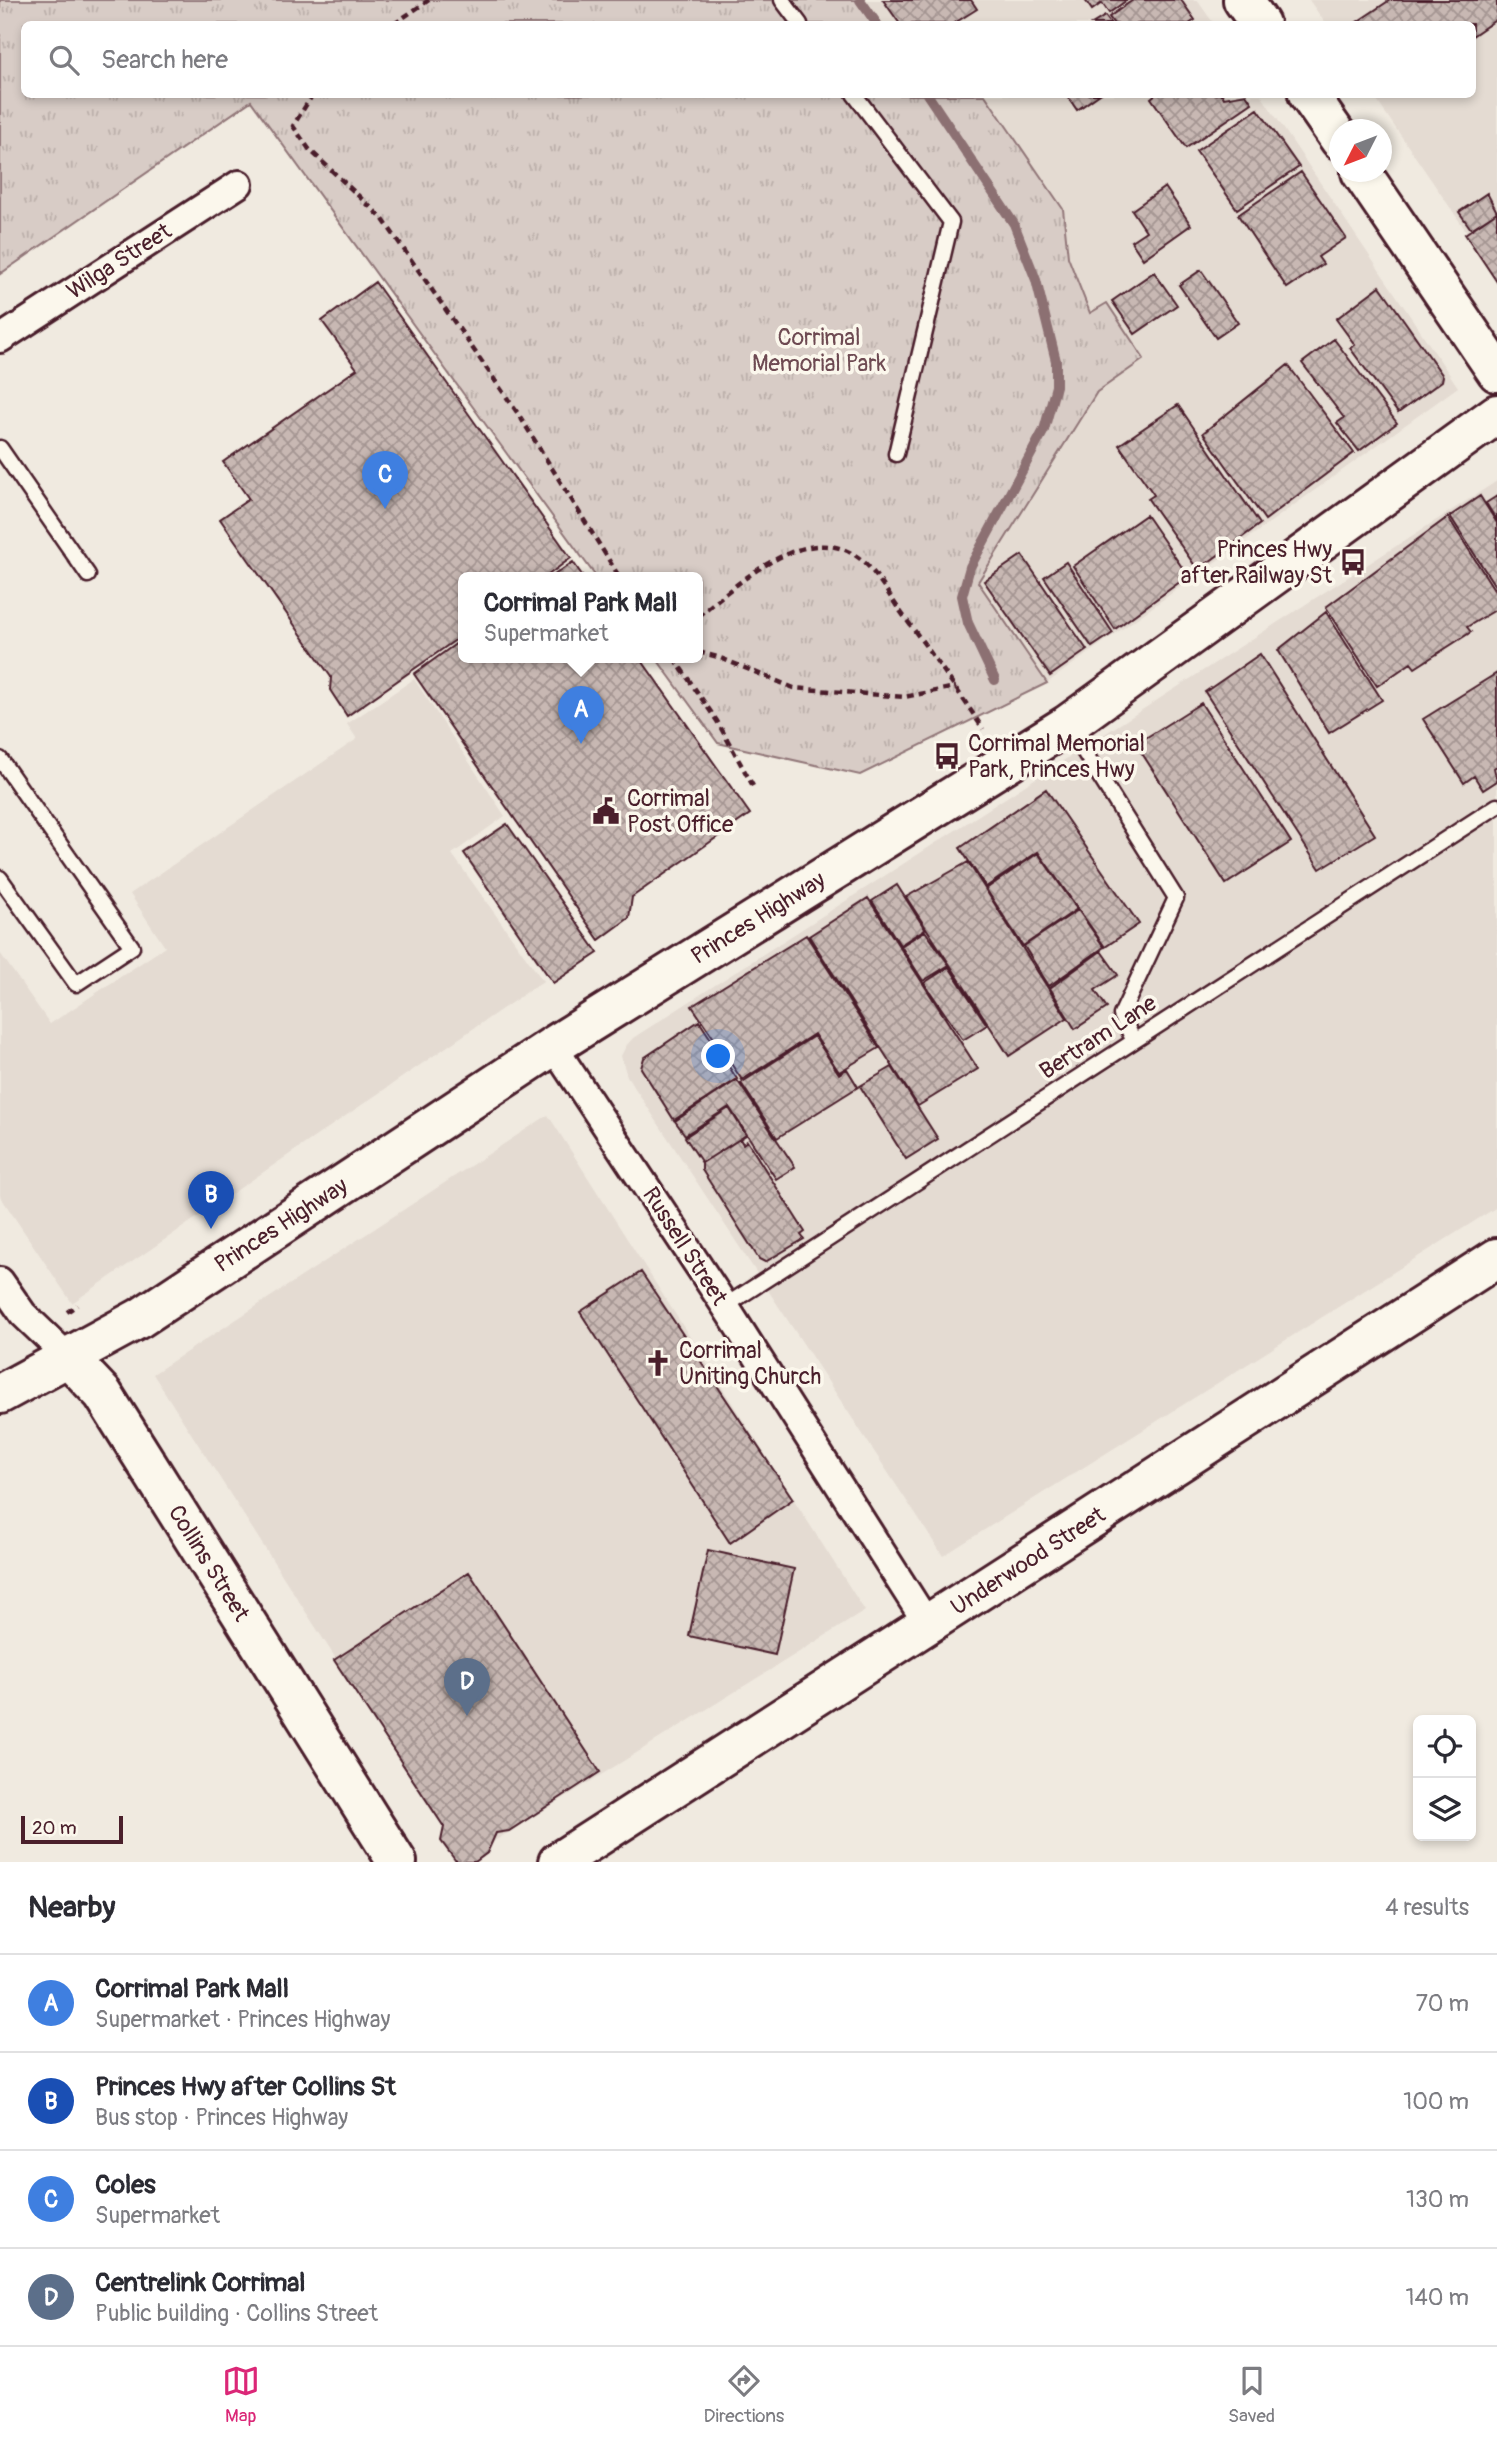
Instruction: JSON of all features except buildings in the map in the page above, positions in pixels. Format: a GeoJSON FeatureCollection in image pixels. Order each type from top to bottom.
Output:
{"type":"FeatureCollection","features":[{"type":"Feature","properties":{"kind":"main road"},"geometry":{"type":"LineString","coordinates":[[1243,0],[1258,21]]}},
{"type":"Feature","properties":{"kind":"main road"},"geometry":{"type":"LineString","coordinates":[[1311,98],[1329,125]]}},
{"type":"Feature","properties":{"kind":"main road"},"geometry":{"type":"LineString","coordinates":[[1368,182],[1497,372]]}},
{"type":"Feature","properties":{"kind":"main road","name":"Princes Highway"},"geometry":{"type":"LineString","coordinates":[[0,1394],[139,1318],[553,1046],[1067,725],[1497,414]]}},
{"type":"Feature","properties":{"kind":"main road","name":"Underwood Street"},"geometry":{"type":"LineString","coordinates":[[558,1862],[1497,1258]]}},
{"type":"Feature","properties":{"kind":"main road","name":"Collins Street"},"geometry":{"type":"LineString","coordinates":[[69,1357],[111,1406],[397,1862]]}},
{"type":"Feature","properties":{"kind":"street","name":"Wilga Street"},"geometry":{"type":"LineString","coordinates":[[0,338],[239,184]]}},
{"type":"Feature","properties":{"kind":"street","name":"Russell Street"},"geometry":{"type":"LineString","coordinates":[[553,1046],[725,1306],[928,1625]]}},
{"type":"Feature","properties":{"kind":"street","name":"Collins Street"},"geometry":{"type":"LineString","coordinates":[[0,1280],[23,1314],[69,1357]]}},
{"type":"Feature","properties":{"kind":"lane"},"geometry":{"type":"LineString","coordinates":[[782,0],[798,21]]}},
{"type":"Feature","properties":{"kind":"lane"},"geometry":{"type":"LineString","coordinates":[[857,98],[951,222],[896,454]]}},
{"type":"Feature","properties":{"kind":"lane"},"geometry":{"type":"LineString","coordinates":[[0,448],[88,575]]}},
{"type":"Feature","properties":{"kind":"lane"},"geometry":{"type":"LineString","coordinates":[[1067,725],[1176,898],[1121,1015],[1134,1041]]}},
{"type":"Feature","properties":{"kind":"lane"},"geometry":{"type":"LineString","coordinates":[[0,760],[132,947],[76,984],[0,878]]}},
{"type":"Feature","properties":{"kind":"lane","name":"Bertram Lane"},"geometry":{"type":"LineString","coordinates":[[725,1306],[1497,806]]}},
{"type":"Feature","properties":{"kind":"path"},"geometry":{"type":"LineString","coordinates":[[398,21],[429,0]]}},
{"type":"Feature","properties":{"kind":"path"},"geometry":{"type":"LineString","coordinates":[[311,98],[293,127],[309,149],[382,218],[519,415],[616,572]]}},
{"type":"Feature","properties":{"kind":"path"},"geometry":{"type":"LineString","coordinates":[[703,612],[743,578],[773,558],[813,546],[842,549],[868,566],[956,687],[983,729]]}},
{"type":"Feature","properties":{"kind":"path"},"geometry":{"type":"LineString","coordinates":[[703,653],[794,688],[904,698],[956,687]]}},
{"type":"Feature","properties":{"kind":"path"},"geometry":{"type":"LineString","coordinates":[[677,663],[717,721],[753,786]]}},
{"type":"Feature","properties":{"kind":"path"},"geometry":{"type":"LineString","coordinates":[[67,1312],[77,1305]]}},
{"type":"Feature","properties":{"kind":"shaded area"},"geometry":{"type":"Polygon","coordinates":[[[862,0],[1197,0],[1212,21],[879,21],[862,0]]]}},
{"type":"Feature","properties":{"kind":"shaded area"},"geometry":{"type":"Polygon","coordinates":[[[1309,0],[1497,0],[1497,276],[1392,119],[1375,98],[1476,98],[1476,21],[1324,21],[1309,0]]]}},
{"type":"Feature","properties":{"kind":"shaded area"},"geometry":{"type":"Polygon","coordinates":[[[987,98],[1263,98],[1458,387],[1047,683],[978,582],[1097,392],[1144,359],[1107,303],[1091,314],[1068,257],[1063,209],[987,98]]]}},
{"type":"Feature","properties":{"kind":"shaded area"},"geometry":{"type":"Polygon","coordinates":[[[1497,481],[1497,1207],[943,1556],[627,1076],[621,1056],[626,1046],[633,1038],[1497,481]]]}},
{"type":"Feature","properties":{"kind":"shaded area"},"geometry":{"type":"Polygon","coordinates":[[[414,679],[505,816],[452,854],[543,981],[72,1303],[0,1196],[0,953],[50,1024],[165,947],[130,894],[357,739],[347,724],[414,679]]]}},
{"type":"Feature","properties":{"kind":"shaded area"},"geometry":{"type":"Polygon","coordinates":[[[548,1115],[865,1611],[472,1855],[444,1827],[153,1374],[548,1115]]]}},
{"type":"Feature","properties":{"kind":"green space","name":"Corrimal Memorial Park"},"geometry":{"type":"Polygon","coordinates":[[[0,0],[862,0],[879,21],[21,21],[21,98],[987,98],[1063,209],[1068,257],[1090,313],[1107,303],[1144,359],[1097,392],[978,582],[1047,683],[860,775],[718,743],[660,663],[703,663],[703,572],[593,572],[251,101],[0,274],[0,0]]]}},
{"type":"Feature","properties":{"kind":"waterway"},"geometry":{"type":"LineString","coordinates":[[860,0],[875,21]]}},
{"type":"Feature","properties":{"kind":"waterway"},"geometry":{"type":"LineString","coordinates":[[930,98],[1014,224],[1036,280],[1056,361],[1056,386],[1044,430],[970,567],[962,596],[968,623],[995,680]]}},
{"type":"Feature","properties":{"kind":"place","name":"Coles"},"geometry":{"type":"Point","coordinates":[385,509]}},
{"type":"Feature","properties":{"kind":"place","name":"Princes Hwy after Railway St"},"geometry":{"type":"Point","coordinates":[1353,562]}},
{"type":"Feature","properties":{"kind":"place","name":"Corrimal Park Mall"},"geometry":{"type":"Point","coordinates":[581,744]}},
{"type":"Feature","properties":{"kind":"place","name":"Corrimal Memorial Park, Princes Hwy"},"geometry":{"type":"Point","coordinates":[947,756]}},
{"type":"Feature","properties":{"kind":"place","name":"Corrimal Post Office"},"geometry":{"type":"Point","coordinates":[606,811]}},
{"type":"Feature","properties":{"kind":"place","name":"Princes Hwy after Collins St"},"geometry":{"type":"Point","coordinates":[211,1229]}},
{"type":"Feature","properties":{"kind":"place","name":"Corrimal Uniting Church"},"geometry":{"type":"Point","coordinates":[658,1363]}},
{"type":"Feature","properties":{"kind":"place","name":"Centrelink Corrimal"},"geometry":{"type":"Point","coordinates":[467,1716]}}]}
